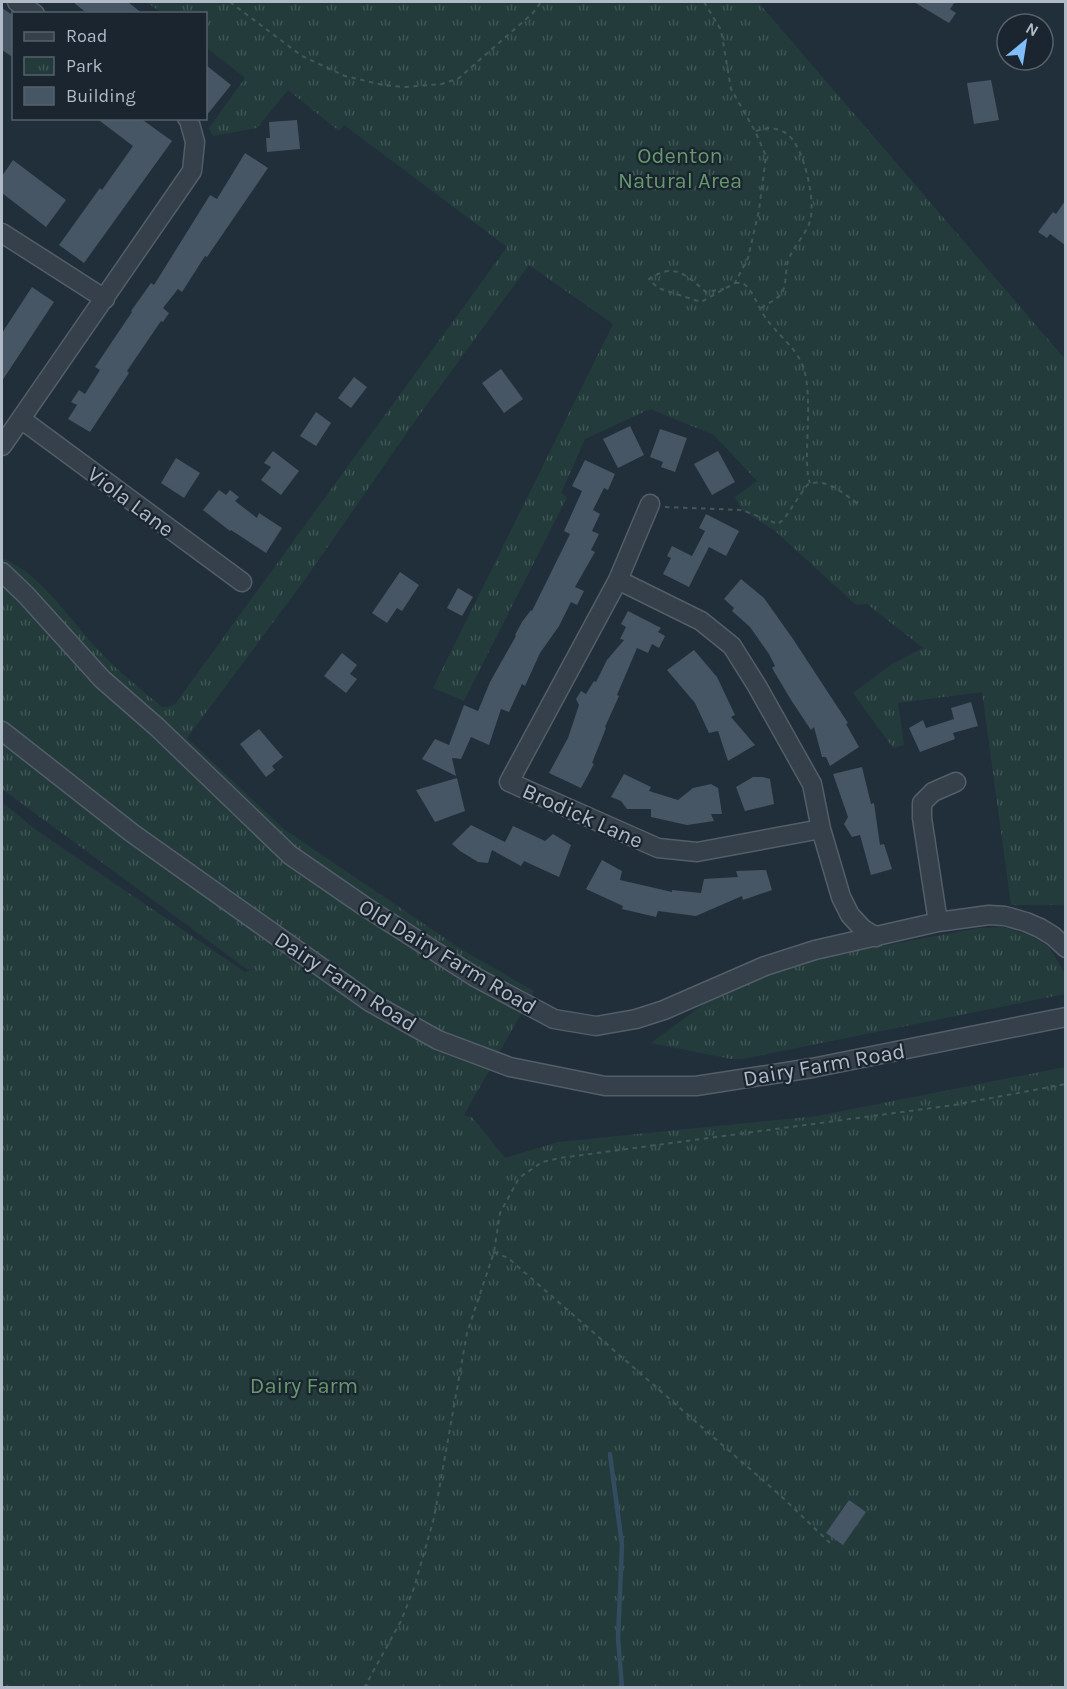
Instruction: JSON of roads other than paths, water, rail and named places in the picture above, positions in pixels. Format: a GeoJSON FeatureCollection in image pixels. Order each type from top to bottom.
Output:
{"type":"FeatureCollection","features":[{"type":"Feature","properties":{"kind":"street"},"geometry":{"type":"LineString","coordinates":[[17,2],[32,12]]}},
{"type":"Feature","properties":{"kind":"street"},"geometry":{"type":"LineString","coordinates":[[2,446],[192,171],[195,142],[189,120]]}},
{"type":"Feature","properties":{"kind":"street"},"geometry":{"type":"LineString","coordinates":[[2,233],[105,299]]}},
{"type":"Feature","properties":{"kind":"street","name":"Viola Lane"},"geometry":{"type":"LineString","coordinates":[[21,419],[242,582]]}},
{"type":"Feature","properties":{"kind":"street","name":"Brodick Lane"},"geometry":{"type":"LineString","coordinates":[[650,504],[618,580],[509,782],[658,848],[697,852],[822,830]]}},
{"type":"Feature","properties":{"kind":"street","name":"Old Dairy Farm Road"},"geometry":{"type":"LineString","coordinates":[[3,574],[102,679],[157,727],[290,855],[364,906],[475,977],[554,1019],[596,1026],[636,1019],[664,1010],[765,966],[814,950],[938,922],[989,915],[1005,916],[1026,921],[1040,928],[1053,936],[1065,948]]}},
{"type":"Feature","properties":{"kind":"street"},"geometry":{"type":"LineString","coordinates":[[618,580],[701,621],[732,646],[812,784],[841,897],[850,915],[863,929],[876,937]]}},
{"type":"Feature","properties":{"kind":"street","name":"Dairy Farm Road"},"geometry":{"type":"LineString","coordinates":[[2,731],[132,833],[370,1002],[438,1040],[510,1066],[605,1086],[696,1086],[812,1068],[1065,1017]]}},
{"type":"Feature","properties":{"kind":"street"},"geometry":{"type":"LineString","coordinates":[[938,922],[921,818],[922,802],[933,792],[956,782]]}},
{"type":"Feature","properties":{"kind":"waterway"},"geometry":{"type":"LineString","coordinates":[[610,1454],[622,1545],[618,1638],[622,1688]]}},
{"type":"Feature","properties":{"kind":"park label","name":"Odenton Natural Area"},"geometry":{"type":"Point","coordinates":[680,168]}},
{"type":"Feature","properties":{"kind":"park label","name":"Dairy Farm"},"geometry":{"type":"Point","coordinates":[304,1385]}}]}
